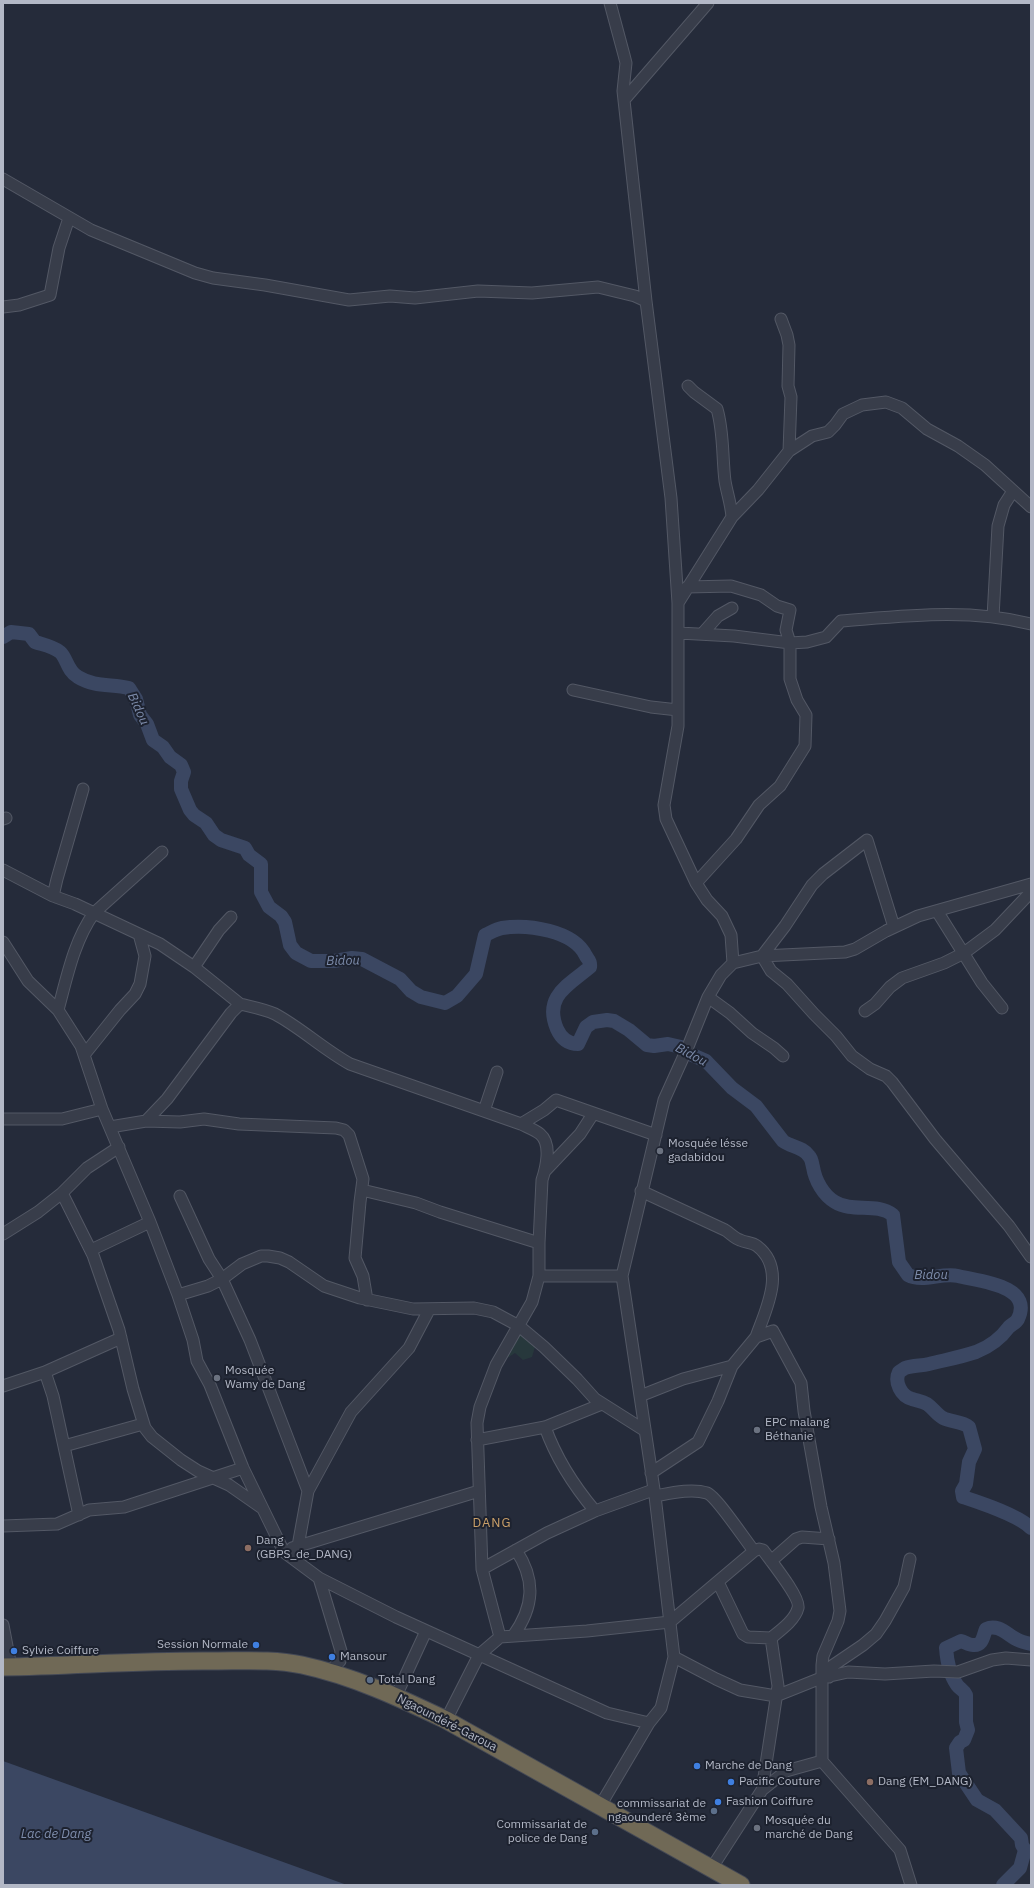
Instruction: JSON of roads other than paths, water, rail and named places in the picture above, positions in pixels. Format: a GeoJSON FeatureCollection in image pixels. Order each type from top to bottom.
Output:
{"type":"FeatureCollection","features":[{"type":"Feature","properties":{"kind":"highway","name":"Ngaoundéré-Garoua"},"geometry":{"type":"LineString","coordinates":[[7,1667],[158,1660],[277,1661],[303,1665],[352,1679],[396,1696],[446,1720],[741,1885]]}},
{"type":"Feature","properties":{"kind":"street"},"geometry":{"type":"LineString","coordinates":[[610,3],[624,55],[624,100],[670,498],[678,603],[678,710],[676,741],[665,791],[664,805],[666,819],[696,883],[707,900],[722,916],[731,935],[733,963]]}},
{"type":"Feature","properties":{"kind":"street"},"geometry":{"type":"LineString","coordinates":[[624,100],[708,3]]}},
{"type":"Feature","properties":{"kind":"street"},"geometry":{"type":"LineString","coordinates":[[3,179],[69,218],[113,239],[196,273],[213,278],[265,285],[349,300],[390,296],[415,298],[478,291],[532,293],[598,286],[646,300]]}},
{"type":"Feature","properties":{"kind":"street"},"geometry":{"type":"LineString","coordinates":[[3,307],[20,305],[50,295],[59,248],[69,218]]}},
{"type":"Feature","properties":{"kind":"street"},"geometry":{"type":"LineString","coordinates":[[781,319],[788,335],[789,345],[788,386],[791,397],[791,415],[789,451]]}},
{"type":"Feature","properties":{"kind":"street"},"geometry":{"type":"LineString","coordinates":[[688,386],[717,409],[723,441],[725,479],[731,501],[732,517]]}},
{"type":"Feature","properties":{"kind":"street"},"geometry":{"type":"LineString","coordinates":[[678,603],[732,517],[758,490],[789,451],[812,436],[828,432],[835,426],[841,416],[854,408],[876,402],[886,402],[902,408],[927,429],[964,450],[985,465],[1013,491],[1030,504]]}},
{"type":"Feature","properties":{"kind":"street"},"geometry":{"type":"LineString","coordinates":[[993,617],[998,526],[1004,505],[1013,491]]}},
{"type":"Feature","properties":{"kind":"street"},"geometry":{"type":"LineString","coordinates":[[687,588],[731,586],[761,595],[777,606],[789,609],[790,612],[786,630],[790,642],[791,686],[797,700],[805,711],[807,720],[804,750],[780,786],[758,804],[736,839],[705,876],[696,883]]}},
{"type":"Feature","properties":{"kind":"street"},"geometry":{"type":"LineString","coordinates":[[702,634],[718,616],[732,608]]}},
{"type":"Feature","properties":{"kind":"street"},"geometry":{"type":"LineString","coordinates":[[679,633],[790,642],[820,640],[826,637],[841,621],[921,614],[969,614],[1011,619],[1031,624]]}},
{"type":"Feature","properties":{"kind":"street"},"geometry":{"type":"LineString","coordinates":[[573,690],[651,708],[678,710]]}},
{"type":"Feature","properties":{"kind":"street"},"geometry":{"type":"LineString","coordinates":[[54,896],[57,879],[83,789]]}},
{"type":"Feature","properties":{"kind":"street"},"geometry":{"type":"LineString","coordinates":[[762,956],[785,926],[812,884],[867,840],[894,927]]}},
{"type":"Feature","properties":{"kind":"street"},"geometry":{"type":"LineString","coordinates":[[58,1010],[78,943],[86,924],[94,913],[162,852]]}},
{"type":"Feature","properties":{"kind":"street"},"geometry":{"type":"LineString","coordinates":[[3,870],[54,896],[160,944],[194,967],[240,1004],[265,1010],[276,1015],[330,1053],[350,1064],[521,1124],[540,1134],[543,1138],[546,1150],[545,1171],[542,1180],[539,1276],[532,1302],[496,1365],[487,1386],[480,1407],[477,1423],[482,1569],[500,1637]]}},
{"type":"Feature","properties":{"kind":"street"},"geometry":{"type":"LineString","coordinates":[[600,1806],[649,1723],[661,1708],[674,1657],[654,1493],[622,1276],[641,1191],[664,1100],[682,1061],[708,997],[721,975],[733,963],[762,956],[845,952],[855,949],[894,927],[918,916],[1028,890]]}},
{"type":"Feature","properties":{"kind":"street"},"geometry":{"type":"LineString","coordinates":[[865,1011],[875,1004],[890,987],[902,978],[944,963],[964,953],[995,930],[1028,890]]}},
{"type":"Feature","properties":{"kind":"street"},"geometry":{"type":"LineString","coordinates":[[937,911],[982,983],[1002,1008]]}},
{"type":"Feature","properties":{"kind":"street"},"geometry":{"type":"LineString","coordinates":[[194,967],[219,930],[231,917]]}},
{"type":"Feature","properties":{"kind":"street"},"geometry":{"type":"LineString","coordinates":[[84,1055],[120,1010],[135,994],[140,984],[145,956],[139,934]]}},
{"type":"Feature","properties":{"kind":"street"},"geometry":{"type":"LineString","coordinates":[[3,942],[28,981],[58,1010],[74,1034],[84,1055],[102,1109],[150,1222],[178,1295],[193,1340],[197,1361],[210,1385],[243,1468],[284,1552],[319,1578],[396,1618],[607,1713],[649,1723]]}},
{"type":"Feature","properties":{"kind":"street"},"geometry":{"type":"LineString","coordinates":[[762,956],[771,971],[787,984],[836,1036],[852,1056],[870,1069],[886,1076],[892,1082],[935,1139],[1009,1226],[1031,1257]]}},
{"type":"Feature","properties":{"kind":"street"},"geometry":{"type":"LineString","coordinates":[[708,997],[730,1013],[752,1033],[774,1048],[782,1056]]}},
{"type":"Feature","properties":{"kind":"street"},"geometry":{"type":"LineString","coordinates":[[146,1121],[167,1099],[231,1013],[240,1004]]}},
{"type":"Feature","properties":{"kind":"street"},"geometry":{"type":"LineString","coordinates":[[484,1111],[497,1072]]}},
{"type":"Feature","properties":{"kind":"street"},"geometry":{"type":"LineString","coordinates":[[521,1124],[544,1110],[556,1100],[656,1135]]}},
{"type":"Feature","properties":{"kind":"street"},"geometry":{"type":"LineString","coordinates":[[3,1119],[62,1119],[102,1109]]}},
{"type":"Feature","properties":{"kind":"street"},"geometry":{"type":"LineString","coordinates":[[545,1171],[580,1134],[593,1114]]}},
{"type":"Feature","properties":{"kind":"street"},"geometry":{"type":"LineString","coordinates":[[110,1127],[146,1121],[180,1122],[204,1119],[240,1124],[336,1128],[344,1130],[350,1135],[364,1181],[360,1202],[356,1258],[363,1276],[367,1300]]}},
{"type":"Feature","properties":{"kind":"street"},"geometry":{"type":"LineString","coordinates":[[3,1234],[38,1212],[62,1193],[87,1168],[119,1147]]}},
{"type":"Feature","properties":{"kind":"street"},"geometry":{"type":"LineString","coordinates":[[362,1190],[416,1203],[539,1243]]}},
{"type":"Feature","properties":{"kind":"street"},"geometry":{"type":"LineString","coordinates":[[641,1191],[725,1230],[739,1240],[754,1244],[761,1250],[770,1264],[773,1277],[767,1305],[756,1337],[732,1366],[718,1401],[698,1442],[651,1473]]}},
{"type":"Feature","properties":{"kind":"street"},"geometry":{"type":"LineString","coordinates":[[62,1193],[91,1250],[121,1338],[143,1424],[152,1437],[198,1471],[234,1488],[264,1509]]}},
{"type":"Feature","properties":{"kind":"street"},"geometry":{"type":"LineString","coordinates":[[180,1196],[206,1253],[222,1280],[250,1340],[280,1423],[308,1491]]}},
{"type":"Feature","properties":{"kind":"street"},"geometry":{"type":"LineString","coordinates":[[91,1250],[150,1222]]}},
{"type":"Feature","properties":{"kind":"street"},"geometry":{"type":"LineString","coordinates":[[178,1295],[222,1280],[242,1264],[261,1256],[268,1256],[280,1258],[289,1262],[324,1286],[367,1300],[413,1309],[429,1310],[474,1308],[493,1312],[519,1326],[549,1352],[602,1404],[644,1430]]}},
{"type":"Feature","properties":{"kind":"street"},"geometry":{"type":"LineString","coordinates":[[539,1276],[622,1276]]}},
{"type":"Feature","properties":{"kind":"street"},"geometry":{"type":"LineString","coordinates":[[298,1546],[308,1491],[352,1412],[409,1348],[429,1310]]}},
{"type":"Feature","properties":{"kind":"street"},"geometry":{"type":"LineString","coordinates":[[756,1337],[773,1331],[801,1383],[821,1508],[829,1539],[840,1611],[838,1621],[823,1656],[825,1677],[822,1761],[900,1850],[912,1885]]}},
{"type":"Feature","properties":{"kind":"street"},"geometry":{"type":"LineString","coordinates":[[3,1386],[44,1372],[121,1338]]}},
{"type":"Feature","properties":{"kind":"street"},"geometry":{"type":"LineString","coordinates":[[640,1396],[683,1378],[732,1366]]}},
{"type":"Feature","properties":{"kind":"street"},"geometry":{"type":"LineString","coordinates":[[44,1372],[53,1396],[78,1515]]}},
{"type":"Feature","properties":{"kind":"street"},"geometry":{"type":"LineString","coordinates":[[477,1440],[545,1427],[602,1404]]}},
{"type":"Feature","properties":{"kind":"street"},"geometry":{"type":"LineString","coordinates":[[64,1446],[143,1424]]}},
{"type":"Feature","properties":{"kind":"street"},"geometry":{"type":"LineString","coordinates":[[545,1427],[550,1442],[565,1469],[595,1511]]}},
{"type":"Feature","properties":{"kind":"street"},"geometry":{"type":"LineString","coordinates":[[3,1526],[57,1524],[89,1510],[124,1507],[243,1468]]}},
{"type":"Feature","properties":{"kind":"street"},"geometry":{"type":"LineString","coordinates":[[284,1552],[298,1546],[372,1525],[479,1491]]}},
{"type":"Feature","properties":{"kind":"street"},"geometry":{"type":"LineString","coordinates":[[482,1569],[547,1533],[595,1511],[654,1493],[701,1492],[712,1495],[754,1551]]}},
{"type":"Feature","properties":{"kind":"street"},"geometry":{"type":"LineString","coordinates":[[771,1561],[796,1539],[802,1537],[829,1539]]}},
{"type":"Feature","properties":{"kind":"street"},"geometry":{"type":"LineString","coordinates":[[446,1720],[479,1656],[500,1637],[601,1630],[670,1622],[754,1551],[759,1549],[763,1550],[771,1561],[794,1594],[799,1606],[785,1627],[771,1638],[748,1637],[743,1634],[718,1582]]}},
{"type":"Feature","properties":{"kind":"street"},"geometry":{"type":"LineString","coordinates":[[513,1636],[522,1623],[530,1598],[528,1571],[516,1550]]}},
{"type":"Feature","properties":{"kind":"street"},"geometry":{"type":"LineString","coordinates":[[825,1677],[832,1666],[863,1645],[876,1634],[904,1587],[910,1559]]}},
{"type":"Feature","properties":{"kind":"street"},"geometry":{"type":"LineString","coordinates":[[319,1578],[341,1651],[340,1661],[328,1673]]}},
{"type":"Feature","properties":{"kind":"street"},"geometry":{"type":"LineString","coordinates":[[3,1625],[7,1667]]}},
{"type":"Feature","properties":{"kind":"street"},"geometry":{"type":"LineString","coordinates":[[396,1696],[426,1631]]}},
{"type":"Feature","properties":{"kind":"street"},"geometry":{"type":"LineString","coordinates":[[762,1790],[778,1680],[771,1638]]}},
{"type":"Feature","properties":{"kind":"street"},"geometry":{"type":"LineString","coordinates":[[674,1657],[740,1690],[776,1696],[825,1677],[848,1672],[885,1674],[934,1671],[950,1672],[992,1660],[1006,1658],[1031,1660]]}},
{"type":"Feature","properties":{"kind":"street"},"geometry":{"type":"LineString","coordinates":[[711,1869],[762,1790],[786,1771],[822,1761]]}},
{"type":"Feature","properties":{"kind":"water","name":"Lac de Dang"},"geometry":{"type":"Polygon","coordinates":[[[3,1761],[347,1885],[3,1885],[3,1761]]]}},
{"type":"Feature","properties":{"kind":"waterway","name":"Bidou"},"geometry":{"type":"LineString","coordinates":[[3,637],[11,632],[29,634],[35,642],[51,647],[60,652],[69,668],[78,677],[96,684],[129,688],[136,699],[140,715],[147,724],[153,740],[163,747],[170,757],[181,765],[184,772],[181,781],[181,789],[190,810],[194,815],[206,823],[214,835],[221,840],[245,848],[249,855],[261,864],[261,892],[269,907],[281,916],[285,922],[290,945],[296,953],[311,961],[334,961],[352,958],[362,959],[400,979],[411,991],[421,997],[445,1003],[457,996],[476,974],[485,935],[495,930],[512,927],[536,928],[561,935],[580,947],[590,965],[590,967],[560,992],[553,1008],[557,1029],[565,1040],[578,1044],[586,1027],[593,1022],[607,1020],[614,1021],[629,1030],[647,1045],[654,1046],[668,1044],[681,1047],[690,1054],[706,1061],[732,1088],[756,1106],[783,1141],[800,1149],[810,1157],[818,1182],[823,1191],[831,1199],[849,1207],[879,1209],[893,1215],[899,1262],[908,1275],[920,1278],[952,1275],[990,1283],[1011,1292],[1018,1299],[1021,1308],[1018,1319],[994,1342],[986,1348],[970,1354],[905,1368],[899,1372],[897,1380],[902,1392],[908,1397],[927,1404],[943,1418],[969,1427],[975,1449],[969,1462],[966,1484],[962,1491],[963,1497],[1009,1514],[1031,1528]]}},
{"type":"Feature","properties":{"kind":"waterway","name":"Bidou"},"geometry":{"type":"LineString","coordinates":[[1003,1885],[1020,1868],[1025,1850],[1022,1845],[1021,1838],[995,1810],[977,1800],[959,1773],[956,1748],[960,1742],[964,1740],[968,1730],[966,1722],[966,1695],[957,1685],[950,1672],[946,1648],[961,1641],[972,1645],[979,1644],[986,1629],[991,1628],[999,1629],[1018,1640],[1031,1644]]}},
{"type":"Feature","properties":{"kind":"place","name":"Mosquée lésse gadabidou"},"geometry":{"type":"Point","coordinates":[660,1151]}},
{"type":"Feature","properties":{"kind":"place","name":"Mosquée Wamy de Dang"},"geometry":{"type":"Point","coordinates":[217,1378]}},
{"type":"Feature","properties":{"kind":"place","name":"EPC malang Béthanie"},"geometry":{"type":"Point","coordinates":[757,1430]}},
{"type":"Feature","properties":{"kind":"place","name":"Dang (GBPS_de_DANG)"},"geometry":{"type":"Point","coordinates":[248,1548]}},
{"type":"Feature","properties":{"kind":"place","name":"Session Normale"},"geometry":{"type":"Point","coordinates":[256,1645]}},
{"type":"Feature","properties":{"kind":"place","name":"Sylvie Coiffure"},"geometry":{"type":"Point","coordinates":[14,1651]}},
{"type":"Feature","properties":{"kind":"place","name":"Mansour"},"geometry":{"type":"Point","coordinates":[332,1657]}},
{"type":"Feature","properties":{"kind":"place","name":"Total Dang"},"geometry":{"type":"Point","coordinates":[370,1680]}},
{"type":"Feature","properties":{"kind":"place","name":"Marche de Dang"},"geometry":{"type":"Point","coordinates":[697,1766]}},
{"type":"Feature","properties":{"kind":"place","name":"Pacific Couture"},"geometry":{"type":"Point","coordinates":[731,1782]}},
{"type":"Feature","properties":{"kind":"place","name":"Dang (EM_DANG)"},"geometry":{"type":"Point","coordinates":[870,1782]}},
{"type":"Feature","properties":{"kind":"place","name":"Fashion Coiffure"},"geometry":{"type":"Point","coordinates":[718,1802]}},
{"type":"Feature","properties":{"kind":"place","name":"commissariat de ngaounderé 3ème"},"geometry":{"type":"Point","coordinates":[714,1811]}},
{"type":"Feature","properties":{"kind":"place","name":"Mosquée du marché de Dang"},"geometry":{"type":"Point","coordinates":[757,1828]}},
{"type":"Feature","properties":{"kind":"place","name":"Commissariat de police de Dang"},"geometry":{"type":"Point","coordinates":[595,1832]}},
{"type":"Feature","properties":{"kind":"district","name":"DANG"},"geometry":{"type":"Point","coordinates":[492,1523]}}]}
